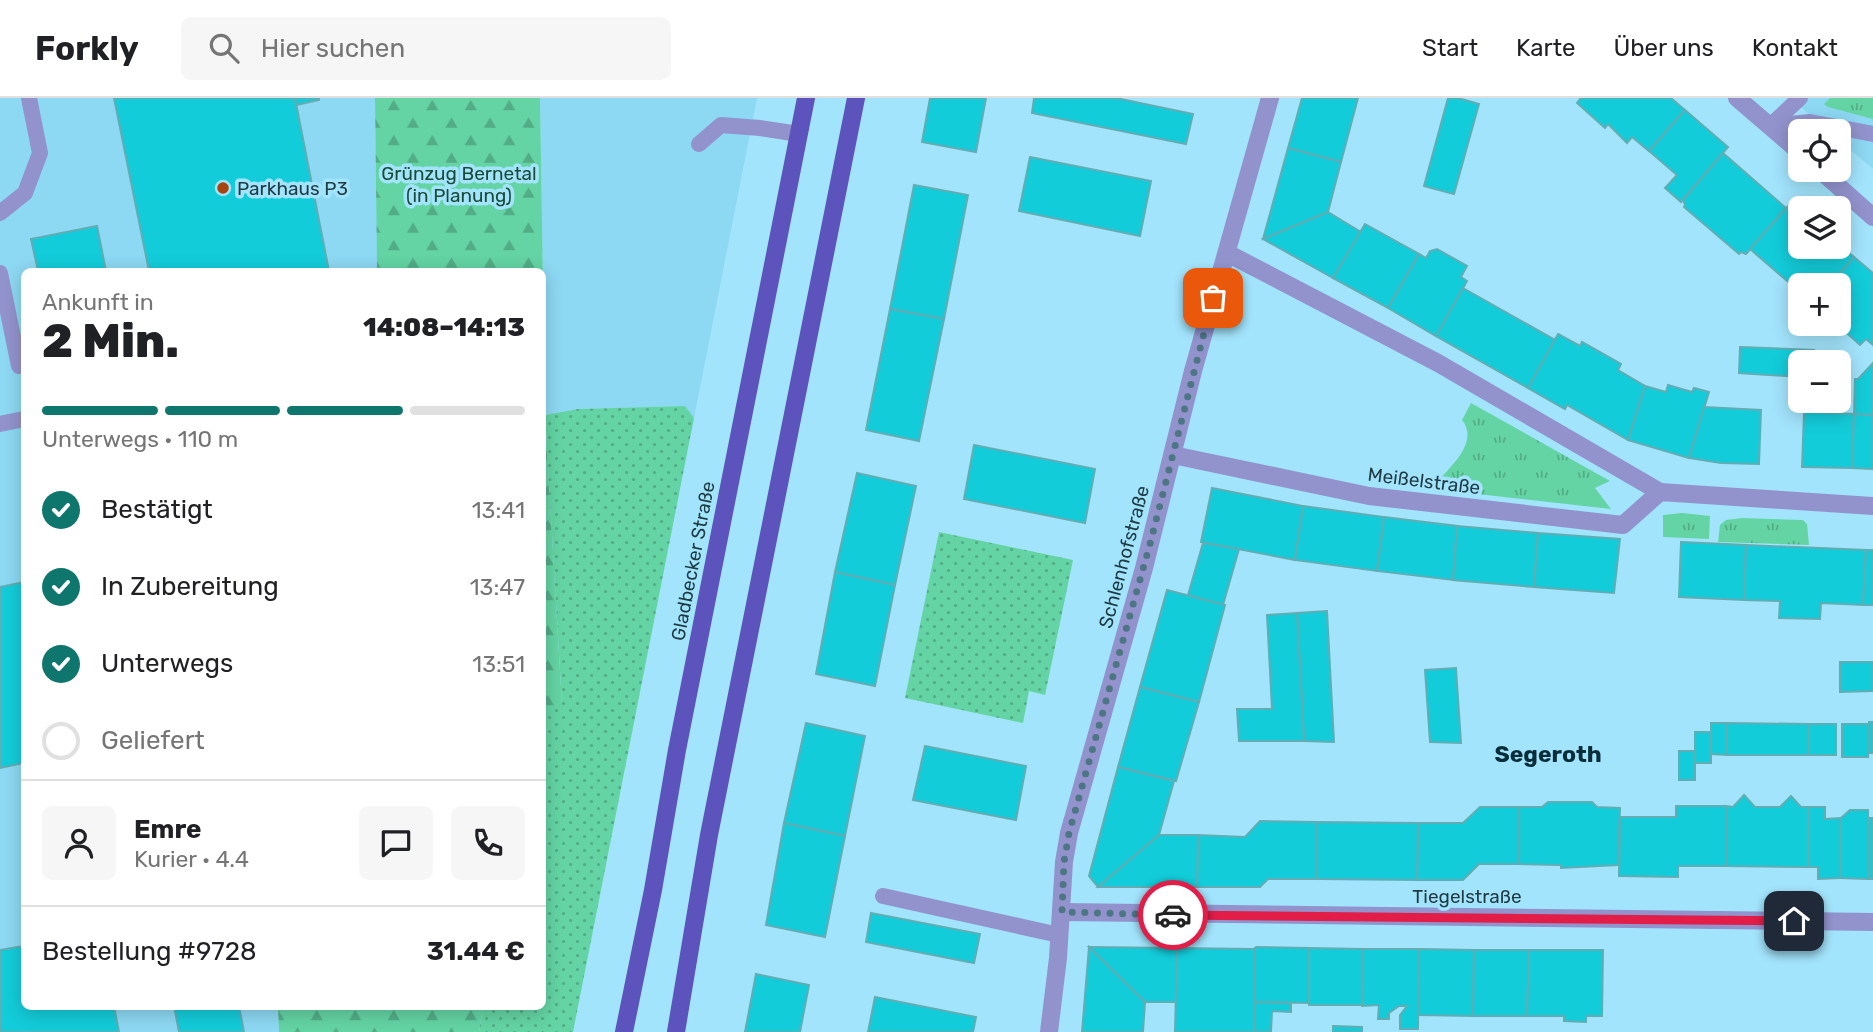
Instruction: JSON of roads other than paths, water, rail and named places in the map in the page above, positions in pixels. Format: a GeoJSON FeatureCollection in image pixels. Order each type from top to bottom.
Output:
{"type":"FeatureCollection","features":[{"type":"Feature","properties":{"kind":"main road","name":"Gladbecker Straße"},"geometry":{"type":"LineString","coordinates":[[624,1032],[806,98]]}},
{"type":"Feature","properties":{"kind":"main road"},"geometry":{"type":"LineString","coordinates":[[676,1032],[709,835],[856,98]]}},
{"type":"Feature","properties":{"kind":"street","name":"Schlenhofstraße"},"geometry":{"type":"LineString","coordinates":[[1049,1032],[1069,833],[1144,568],[1190,382],[1270,98]]}},
{"type":"Feature","properties":{"kind":"street"},"geometry":{"type":"LineString","coordinates":[[1737,98],[1788,142]]}},
{"type":"Feature","properties":{"kind":"street"},"geometry":{"type":"LineString","coordinates":[[1834,182],[1873,217]]}},
{"type":"Feature","properties":{"kind":"street"},"geometry":{"type":"LineString","coordinates":[[1227,253],[1438,363],[1660,492],[1873,506]]}},
{"type":"Feature","properties":{"kind":"street","name":"Meißelstraße"},"geometry":{"type":"LineString","coordinates":[[1173,455],[1369,496],[1623,525],[1660,492]]}},
{"type":"Feature","properties":{"kind":"street","name":"Tiegelstraße"},"geometry":{"type":"LineString","coordinates":[[1062,912],[1873,922]]}},
{"type":"Feature","properties":{"kind":"lane"},"geometry":{"type":"LineString","coordinates":[[0,213],[25,193],[40,153],[29,98]]}},
{"type":"Feature","properties":{"kind":"lane"},"geometry":{"type":"LineString","coordinates":[[1770,126],[1800,98]]}},
{"type":"Feature","properties":{"kind":"lane"},"geometry":{"type":"LineString","coordinates":[[1770,126],[1810,122],[1873,134]]}},
{"type":"Feature","properties":{"kind":"lane"},"geometry":{"type":"LineString","coordinates":[[699,144],[721,125],[799,134]]}},
{"type":"Feature","properties":{"kind":"lane"},"geometry":{"type":"LineString","coordinates":[[0,273],[19,366]]}},
{"type":"Feature","properties":{"kind":"lane"},"geometry":{"type":"LineString","coordinates":[[0,424],[21,420]]}},
{"type":"Feature","properties":{"kind":"lane"},"geometry":{"type":"LineString","coordinates":[[883,896],[1059,934]]}},
{"type":"Feature","properties":{"kind":"place","name":"Parkhaus P3"},"geometry":{"type":"Point","coordinates":[223,188]}},
{"type":"Feature","properties":{"kind":"district","name":"Segeroth"},"geometry":{"type":"Point","coordinates":[1548,754]}},
{"type":"Feature","properties":{"kind":"park label","name":"Grünzug Bernetal (in Planung)"},"geometry":{"type":"Point","coordinates":[459,184]}}]}
